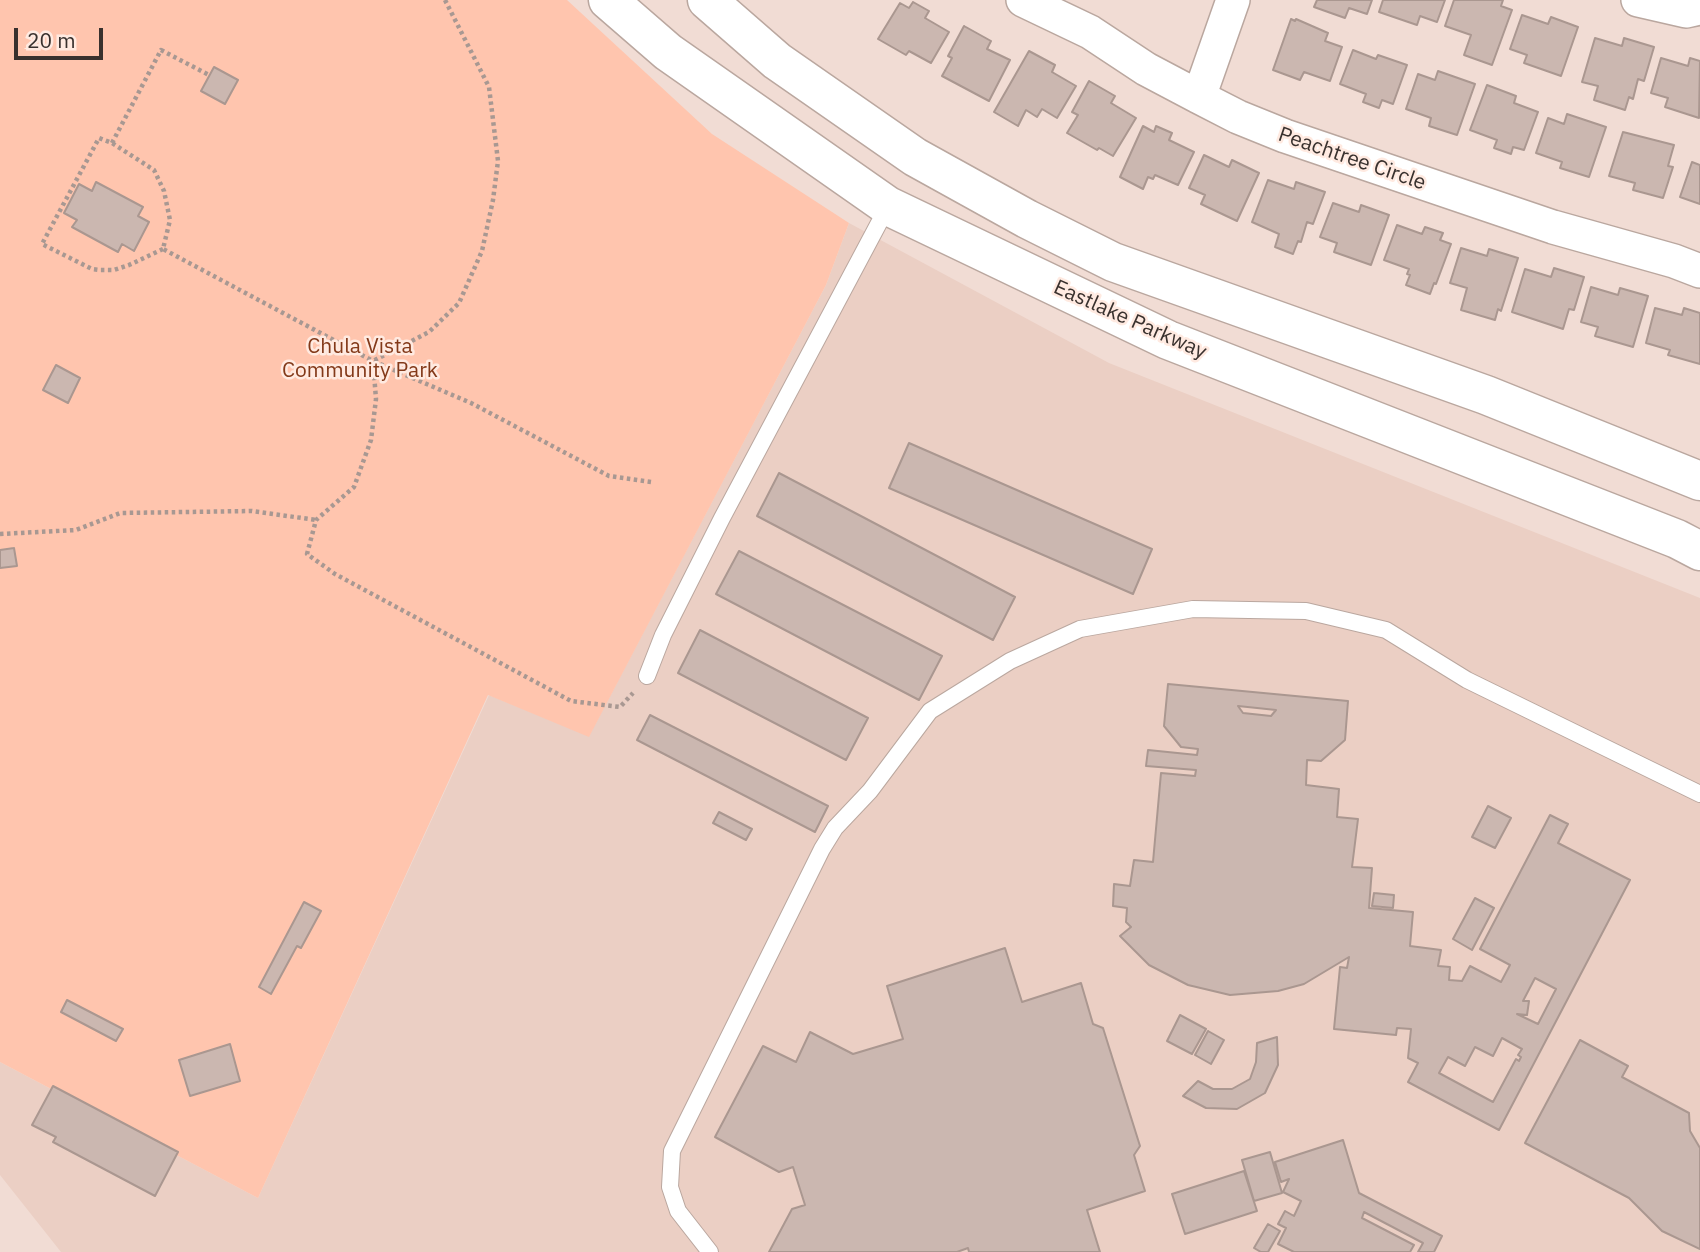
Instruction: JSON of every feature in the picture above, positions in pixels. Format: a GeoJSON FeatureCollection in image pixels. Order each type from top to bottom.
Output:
{"type":"FeatureCollection","features":[{"type":"Feature","properties":{"kind":"main road","name":"Eastlake Parkway"},"geometry":{"type":"LineString","coordinates":[[608,0],[668,52],[888,206],[1168,340],[1677,539],[1700,551]]}},
{"type":"Feature","properties":{"kind":"main road"},"geometry":{"type":"LineString","coordinates":[[707,0],[777,61],[915,157],[1027,219],[1113,262],[1486,395],[1700,481]]}},
{"type":"Feature","properties":{"kind":"main road"},"geometry":{"type":"LineString","coordinates":[[888,206],[914,199],[992,230],[1027,219]]}},
{"type":"Feature","properties":{"kind":"street","name":"Peachtree Circle"},"geometry":{"type":"LineString","coordinates":[[1024,0],[1090,32],[1146,69],[1199,97],[1238,117],[1285,136],[1553,227],[1700,271]]}},
{"type":"Feature","properties":{"kind":"street"},"geometry":{"type":"LineString","coordinates":[[1199,97],[1233,0]]}},
{"type":"Feature","properties":{"kind":"street"},"geometry":{"type":"LineString","coordinates":[[1638,0],[1686,11],[1700,8]]}},
{"type":"Feature","properties":{"kind":"lane"},"geometry":{"type":"LineString","coordinates":[[647,676],[663,635],[699,563],[888,206]]}},
{"type":"Feature","properties":{"kind":"lane"},"geometry":{"type":"LineString","coordinates":[[710,1252],[678,1211],[670,1187],[671,1151],[822,849],[835,828],[870,791],[930,710],[1021,656],[1080,629],[1193,609],[1306,611],[1385,630],[1467,680],[1700,794]]}},
{"type":"Feature","properties":{"kind":"path"},"geometry":{"type":"LineString","coordinates":[[373,361],[429,331],[459,303],[482,251],[494,200],[498,161],[489,87],[445,0]]}},
{"type":"Feature","properties":{"kind":"path"},"geometry":{"type":"LineString","coordinates":[[112,143],[161,50],[209,75]]}},
{"type":"Feature","properties":{"kind":"path"},"geometry":{"type":"LineString","coordinates":[[99,138],[112,143],[154,170],[164,191],[170,220],[163,249],[114,270],[100,270],[92,269],[42,244],[99,138]]}},
{"type":"Feature","properties":{"kind":"path"},"geometry":{"type":"LineString","coordinates":[[163,249],[373,361],[471,403],[609,476],[651,482]]}},
{"type":"Feature","properties":{"kind":"path"},"geometry":{"type":"LineString","coordinates":[[373,361],[376,399],[371,440],[354,487],[316,520],[307,554],[335,574],[571,701],[620,707],[647,676]]}},
{"type":"Feature","properties":{"kind":"path"},"geometry":{"type":"LineString","coordinates":[[0,534],[76,530],[120,513],[253,511],[316,520]]}},
{"type":"Feature","properties":{"kind":"shaded area"},"geometry":{"type":"Polygon","coordinates":[[[849,223],[1109,363],[1700,598],[1700,1252],[61,1252],[0,1175],[0,1062],[258,1198],[489,695],[589,736],[826,285],[849,223]]]}},
{"type":"Feature","properties":{"kind":"green space","name":"Chula Vista Community Park"},"geometry":{"type":"Polygon","coordinates":[[[0,0],[567,0],[712,134],[849,223],[826,285],[589,737],[488,695],[258,1198],[0,1062],[0,0]]]}},
{"type":"Feature","properties":{"kind":"building"},"geometry":{"type":"Polygon","coordinates":[[[1317,0],[1372,0],[1367,14],[1349,8],[1345,18],[1314,7],[1317,0]]]}},
{"type":"Feature","properties":{"kind":"building"},"geometry":{"type":"Polygon","coordinates":[[[1383,0],[1445,0],[1437,22],[1420,16],[1417,25],[1379,12],[1383,0]]]}},
{"type":"Feature","properties":{"kind":"building"},"geometry":{"type":"Polygon","coordinates":[[[1454,0],[1503,0],[1501,6],[1512,10],[1492,65],[1464,55],[1471,35],[1445,26],[1454,0]]]}},
{"type":"Feature","properties":{"kind":"building"},"geometry":{"type":"Polygon","coordinates":[[[913,2],[929,11],[925,18],[949,32],[931,63],[909,51],[906,55],[878,39],[900,3],[909,8],[913,2]]]}},
{"type":"Feature","properties":{"kind":"building"},"geometry":{"type":"Polygon","coordinates":[[[1522,15],[1548,24],[1551,17],[1578,27],[1561,76],[1524,63],[1527,55],[1510,49],[1522,15]]]}},
{"type":"Feature","properties":{"kind":"building"},"geometry":{"type":"Polygon","coordinates":[[[1291,19],[1328,33],[1325,41],[1342,47],[1330,81],[1304,72],[1300,80],[1273,70],[1291,19]]]}},
{"type":"Feature","properties":{"kind":"building"},"geometry":{"type":"Polygon","coordinates":[[[964,26],[991,41],[987,49],[1010,60],[989,101],[942,76],[952,58],[948,56],[964,26]]]}},
{"type":"Feature","properties":{"kind":"building"},"geometry":{"type":"Polygon","coordinates":[[[1595,38],[1622,46],[1624,38],[1654,47],[1644,81],[1638,79],[1633,99],[1629,97],[1625,110],[1594,100],[1598,86],[1582,82],[1595,38]]]}},
{"type":"Feature","properties":{"kind":"building"},"geometry":{"type":"Polygon","coordinates":[[[1353,50],[1376,59],[1378,55],[1407,65],[1393,104],[1382,100],[1379,108],[1363,102],[1366,94],[1340,84],[1353,50]]]}},
{"type":"Feature","properties":{"kind":"building"},"geometry":{"type":"Polygon","coordinates":[[[1029,51],[1055,65],[1052,72],[1076,86],[1057,118],[1042,109],[1037,117],[1026,110],[1018,126],[994,112],[1029,51]]]}},
{"type":"Feature","properties":{"kind":"building"},"geometry":{"type":"Polygon","coordinates":[[[1661,58],[1688,66],[1690,58],[1700,61],[1699,118],[1665,107],[1668,98],[1651,93],[1661,58]]]}},
{"type":"Feature","properties":{"kind":"building"},"geometry":{"type":"Polygon","coordinates":[[[214,67],[238,80],[225,104],[201,91],[214,67]]]}},
{"type":"Feature","properties":{"kind":"building"},"geometry":{"type":"Polygon","coordinates":[[[1438,71],[1475,84],[1457,135],[1429,126],[1431,118],[1406,109],[1418,74],[1435,80],[1438,71]]]}},
{"type":"Feature","properties":{"kind":"building"},"geometry":{"type":"Polygon","coordinates":[[[1089,81],[1115,96],[1111,103],[1136,118],[1113,156],[1067,133],[1078,115],[1072,112],[1089,81]]]}},
{"type":"Feature","properties":{"kind":"building"},"geometry":{"type":"Polygon","coordinates":[[[1487,85],[1516,96],[1514,103],[1538,112],[1524,150],[1513,147],[1511,154],[1494,148],[1497,140],[1470,130],[1487,85]]]}},
{"type":"Feature","properties":{"kind":"building"},"geometry":{"type":"Polygon","coordinates":[[[1567,114],[1606,127],[1589,177],[1560,168],[1562,162],[1536,153],[1548,118],[1564,124],[1567,114]]]}},
{"type":"Feature","properties":{"kind":"building"},"geometry":{"type":"Polygon","coordinates":[[[1143,126],[1154,132],[1156,126],[1172,133],[1169,140],[1194,152],[1178,185],[1155,175],[1153,179],[1148,177],[1143,189],[1120,177],[1143,126]]]}},
{"type":"Feature","properties":{"kind":"building"},"geometry":{"type":"Polygon","coordinates":[[[1623,132],[1674,145],[1668,166],[1673,167],[1663,198],[1633,190],[1635,183],[1609,176],[1623,132]]]}},
{"type":"Feature","properties":{"kind":"building"},"geometry":{"type":"Polygon","coordinates":[[[1204,155],[1229,167],[1232,160],[1259,173],[1237,221],[1201,204],[1205,195],[1189,188],[1204,155]]]}},
{"type":"Feature","properties":{"kind":"building"},"geometry":{"type":"Polygon","coordinates":[[[1692,162],[1700,165],[1700,204],[1680,197],[1692,162]]]}},
{"type":"Feature","properties":{"kind":"building"},"geometry":{"type":"Polygon","coordinates":[[[1268,180],[1294,189],[1296,182],[1325,192],[1313,224],[1307,222],[1301,242],[1298,241],[1293,254],[1275,247],[1279,234],[1252,222],[1268,180]]]}},
{"type":"Feature","properties":{"kind":"building"},"geometry":{"type":"Polygon","coordinates":[[[96,182],[143,207],[138,216],[149,222],[134,251],[122,244],[118,252],[72,227],[77,220],[64,213],[79,184],[92,191],[96,182]]]}},
{"type":"Feature","properties":{"kind":"building"},"geometry":{"type":"Polygon","coordinates":[[[1333,203],[1359,212],[1361,205],[1389,215],[1371,265],[1334,252],[1337,243],[1320,237],[1333,203]]]}},
{"type":"Feature","properties":{"kind":"building"},"geometry":{"type":"Polygon","coordinates":[[[1397,225],[1422,234],[1425,227],[1443,233],[1440,240],[1451,244],[1430,294],[1406,285],[1409,269],[1384,260],[1397,225]]]}},
{"type":"Feature","properties":{"kind":"building"},"geometry":{"type":"Polygon","coordinates":[[[1461,248],[1487,256],[1489,249],[1518,258],[1501,311],[1498,309],[1495,320],[1461,310],[1467,288],[1450,283],[1461,248]]]}},
{"type":"Feature","properties":{"kind":"building"},"geometry":{"type":"Polygon","coordinates":[[[1554,268],[1584,277],[1574,310],[1569,309],[1563,329],[1512,312],[1525,269],[1551,277],[1554,268]]]}},
{"type":"Feature","properties":{"kind":"building"},"geometry":{"type":"Polygon","coordinates":[[[1591,287],[1618,295],[1620,288],[1648,296],[1633,347],[1595,336],[1598,327],[1581,322],[1591,287]]]}},
{"type":"Feature","properties":{"kind":"building"},"geometry":{"type":"Polygon","coordinates":[[[1655,308],[1682,315],[1684,308],[1700,313],[1700,364],[1668,355],[1670,350],[1646,343],[1655,308]]]}},
{"type":"Feature","properties":{"kind":"building"},"geometry":{"type":"Polygon","coordinates":[[[56,365],[80,378],[68,403],[43,390],[56,365]]]}},
{"type":"Feature","properties":{"kind":"building"},"geometry":{"type":"Polygon","coordinates":[[[909,443],[1152,549],[1133,594],[889,488],[909,443]]]}},
{"type":"Feature","properties":{"kind":"building"},"geometry":{"type":"Polygon","coordinates":[[[779,473],[1015,597],[993,640],[757,516],[779,473]]]}},
{"type":"Feature","properties":{"kind":"building"},"geometry":{"type":"Polygon","coordinates":[[[14,548],[17,566],[0,568],[0,550],[14,548]]]}},
{"type":"Feature","properties":{"kind":"building"},"geometry":{"type":"Polygon","coordinates":[[[739,551],[942,656],[919,700],[716,594],[739,551]]]}},
{"type":"Feature","properties":{"kind":"building"},"geometry":{"type":"Polygon","coordinates":[[[700,630],[868,718],[846,760],[678,673],[700,630]]]}},
{"type":"Feature","properties":{"kind":"building"},"geometry":{"type":"Polygon","coordinates":[[[1168,684],[1348,701],[1345,740],[1321,761],[1307,760],[1306,785],[1339,789],[1337,817],[1358,819],[1352,867],[1372,868],[1369,908],[1413,912],[1410,946],[1441,950],[1438,966],[1450,967],[1449,980],[1462,981],[1470,966],[1501,982],[1510,965],[1480,949],[1550,815],[1568,824],[1558,843],[1630,880],[1499,1130],[1408,1082],[1418,1063],[1408,1058],[1411,1029],[1397,1028],[1396,1035],[1334,1029],[1340,967],[1347,968],[1349,957],[1304,984],[1278,991],[1230,995],[1188,985],[1149,965],[1120,936],[1131,927],[1126,922],[1127,908],[1113,906],[1114,884],[1130,886],[1134,860],[1153,862],[1161,773],[1195,776],[1196,770],[1146,766],[1148,750],[1197,755],[1198,749],[1181,747],[1164,726],[1168,684]],[[1238,706],[1243,713],[1271,716],[1276,710],[1238,706]],[[1535,978],[1523,1001],[1529,1001],[1527,1015],[1517,1014],[1538,1024],[1556,989],[1535,978]],[[1502,1038],[1493,1056],[1475,1047],[1465,1066],[1448,1057],[1439,1073],[1493,1102],[1516,1059],[1519,1061],[1521,1057],[1518,1055],[1522,1049],[1502,1038]]]}},
{"type":"Feature","properties":{"kind":"building"},"geometry":{"type":"Polygon","coordinates":[[[650,715],[828,806],[815,832],[637,740],[650,715]]]}},
{"type":"Feature","properties":{"kind":"building"},"geometry":{"type":"Polygon","coordinates":[[[1488,806],[1511,818],[1495,848],[1472,837],[1488,806]]]}},
{"type":"Feature","properties":{"kind":"building"},"geometry":{"type":"Polygon","coordinates":[[[719,812],[752,829],[746,840],[713,823],[719,812]]]}},
{"type":"Feature","properties":{"kind":"building"},"geometry":{"type":"Polygon","coordinates":[[[1374,893],[1394,895],[1393,908],[1372,906],[1374,893]]]}},
{"type":"Feature","properties":{"kind":"building"},"geometry":{"type":"Polygon","coordinates":[[[1475,898],[1494,908],[1472,950],[1453,939],[1475,898]]]}},
{"type":"Feature","properties":{"kind":"building"},"geometry":{"type":"Polygon","coordinates":[[[304,902],[321,911],[301,948],[297,946],[271,994],[259,987],[304,902]]]}},
{"type":"Feature","properties":{"kind":"building"},"geometry":{"type":"Polygon","coordinates":[[[1005,948],[1022,1002],[1081,983],[1093,1024],[1103,1028],[1140,1146],[1134,1155],[1145,1191],[1087,1210],[1100,1252],[969,1252],[968,1248],[957,1252],[769,1252],[792,1209],[805,1205],[793,1167],[779,1172],[715,1137],[763,1046],[796,1062],[810,1032],[853,1054],[903,1039],[887,986],[1005,948]]]}},
{"type":"Feature","properties":{"kind":"building"},"geometry":{"type":"Polygon","coordinates":[[[67,1000],[123,1029],[116,1041],[61,1012],[67,1000]]]}},
{"type":"Feature","properties":{"kind":"building"},"geometry":{"type":"Polygon","coordinates":[[[1180,1015],[1206,1029],[1192,1054],[1167,1041],[1180,1015]]]}},
{"type":"Feature","properties":{"kind":"building"},"geometry":{"type":"Polygon","coordinates":[[[1208,1031],[1224,1040],[1211,1064],[1195,1055],[1208,1031]]]}},
{"type":"Feature","properties":{"kind":"building"},"geometry":{"type":"Polygon","coordinates":[[[1277,1037],[1278,1065],[1265,1093],[1237,1109],[1206,1108],[1183,1096],[1198,1081],[1213,1089],[1232,1089],[1250,1079],[1256,1062],[1257,1043],[1277,1037]]]}},
{"type":"Feature","properties":{"kind":"building"},"geometry":{"type":"Polygon","coordinates":[[[1580,1040],[1628,1066],[1622,1077],[1689,1113],[1690,1131],[1700,1148],[1700,1249],[1662,1231],[1629,1198],[1525,1143],[1580,1040]]]}},
{"type":"Feature","properties":{"kind":"building"},"geometry":{"type":"Polygon","coordinates":[[[230,1044],[240,1081],[190,1096],[179,1060],[230,1044]]]}},
{"type":"Feature","properties":{"kind":"building"},"geometry":{"type":"Polygon","coordinates":[[[53,1086],[178,1152],[155,1196],[53,1142],[56,1137],[32,1125],[53,1086]]]}},
{"type":"Feature","properties":{"kind":"building"},"geometry":{"type":"Polygon","coordinates":[[[1343,1140],[1359,1193],[1442,1236],[1434,1252],[1418,1252],[1423,1243],[1364,1212],[1362,1218],[1414,1245],[1410,1252],[1294,1252],[1278,1244],[1286,1228],[1278,1224],[1285,1211],[1294,1216],[1301,1201],[1283,1192],[1289,1179],[1281,1182],[1275,1162],[1343,1140]]]}},
{"type":"Feature","properties":{"kind":"building"},"geometry":{"type":"Polygon","coordinates":[[[1270,1152],[1282,1193],[1254,1201],[1242,1160],[1270,1152]]]}},
{"type":"Feature","properties":{"kind":"building"},"geometry":{"type":"Polygon","coordinates":[[[1244,1171],[1257,1211],[1185,1234],[1172,1194],[1244,1171]]]}},
{"type":"Feature","properties":{"kind":"building"},"geometry":{"type":"Polygon","coordinates":[[[1268,1224],[1280,1231],[1268,1252],[1261,1252],[1254,1248],[1268,1224]]]}}]}
